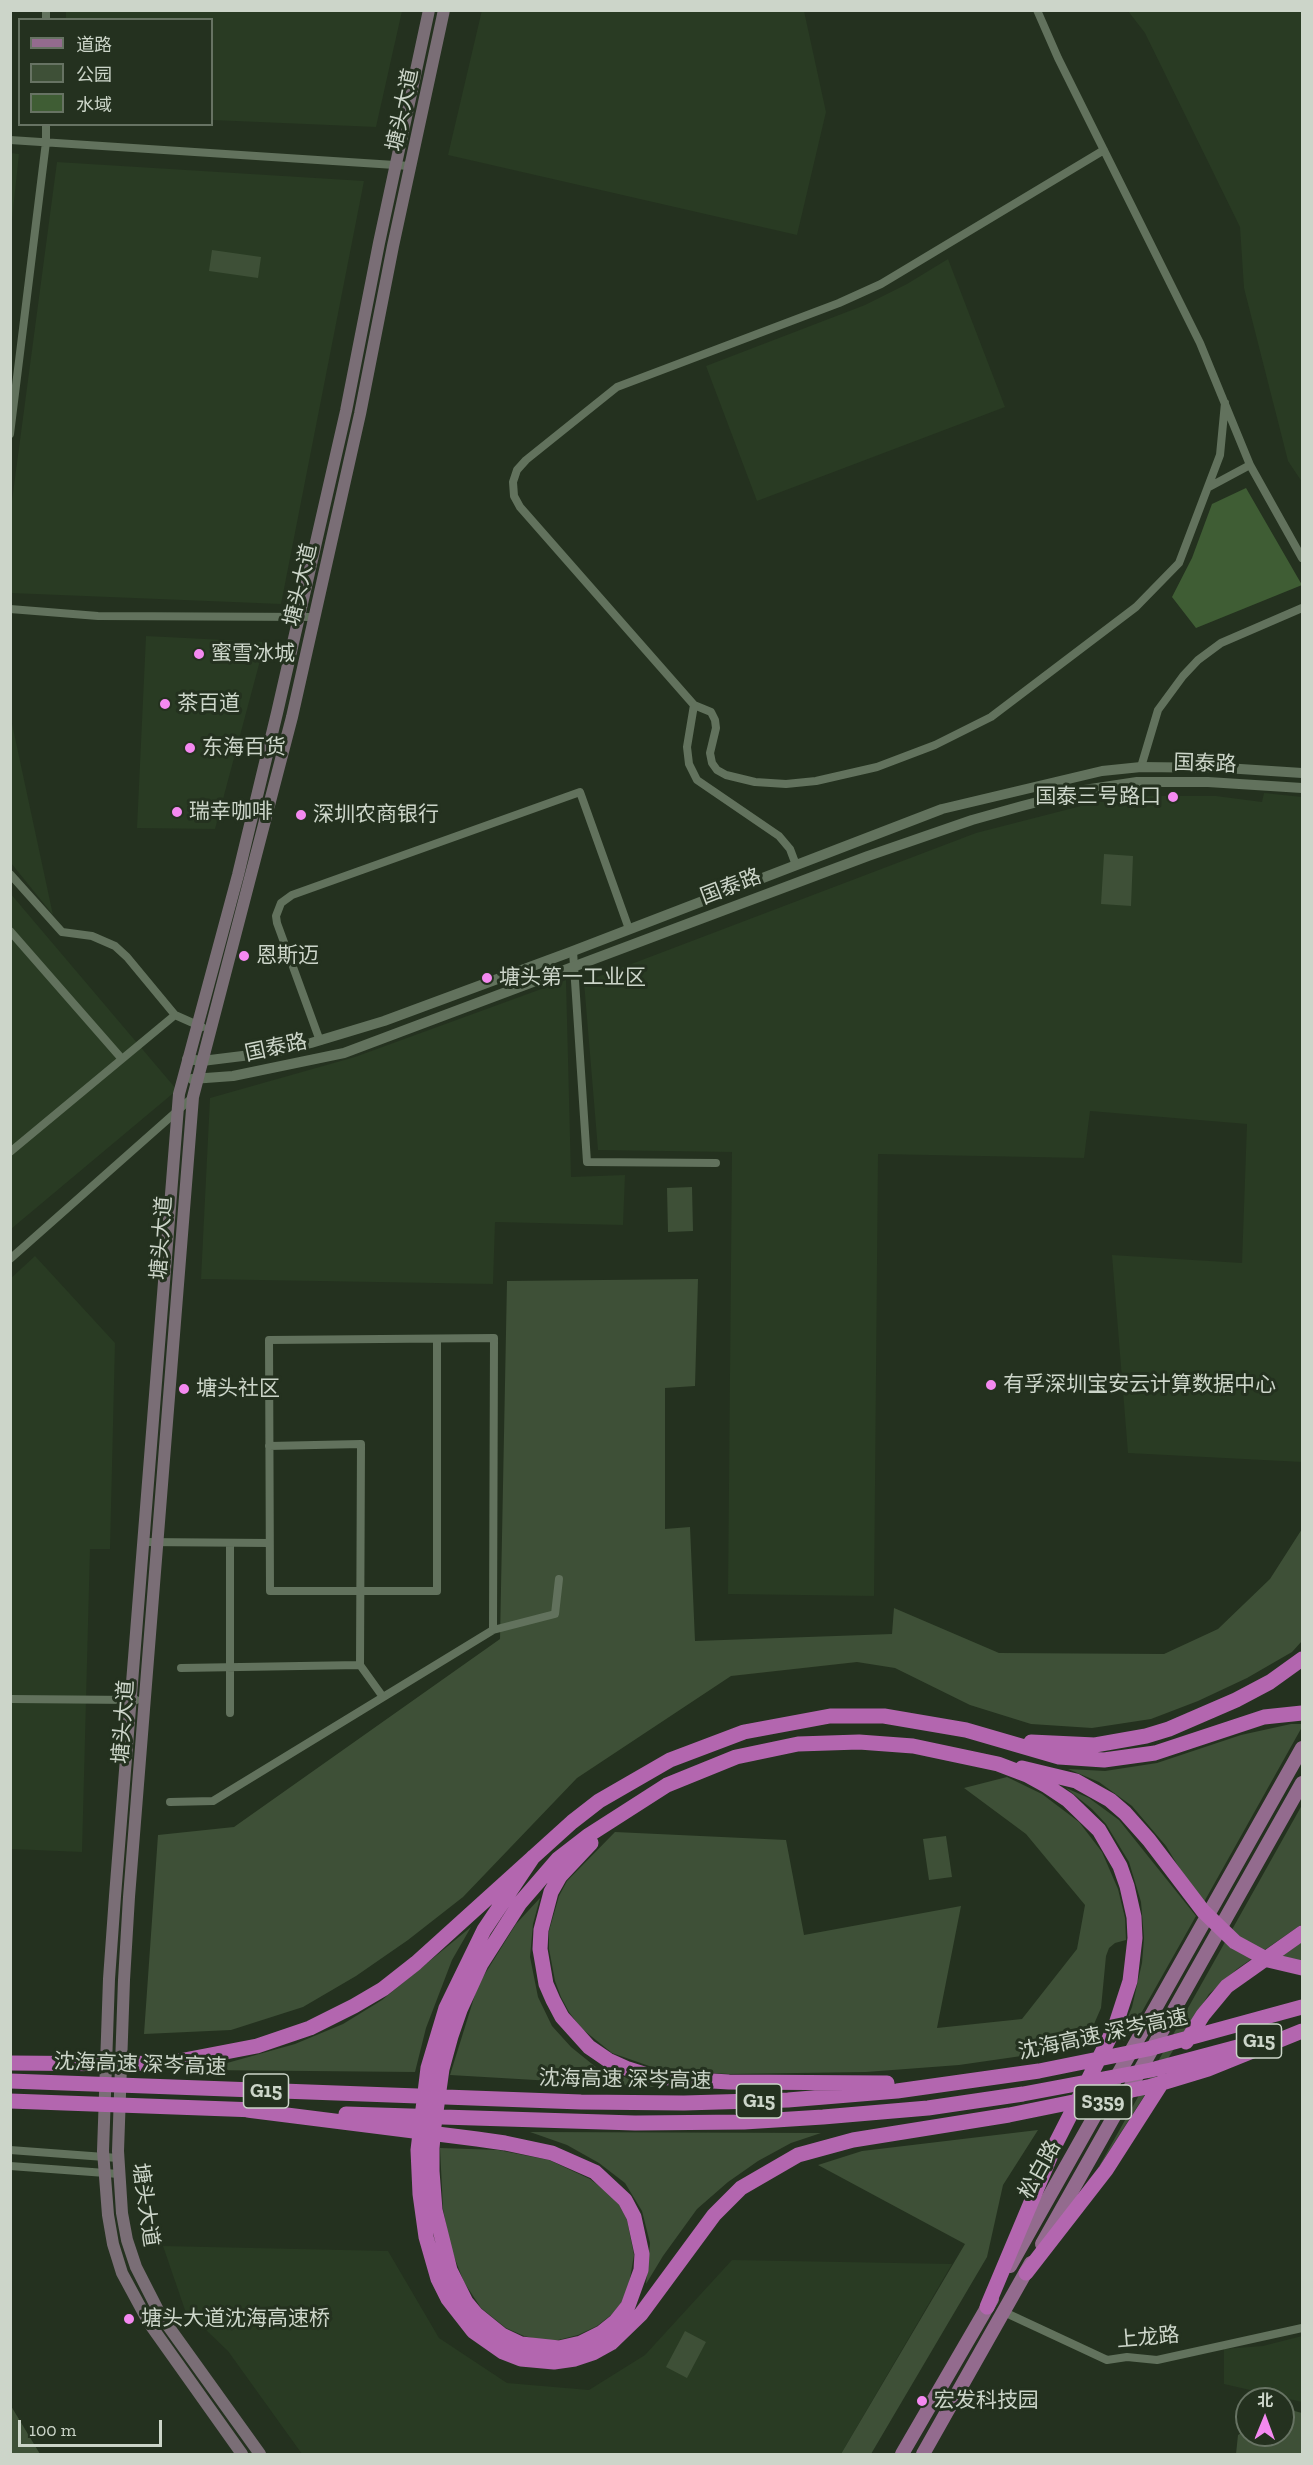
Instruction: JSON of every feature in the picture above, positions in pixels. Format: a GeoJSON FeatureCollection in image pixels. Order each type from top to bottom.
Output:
{"type":"FeatureCollection","features":[{"type":"Feature","properties":{"kind":"highway"},"geometry":{"type":"LineString","coordinates":[[1004,1740],[1095,1745],[1146,1736],[1169,1729],[1236,1700],[1270,1682],[1302,1659]]}},
{"type":"Feature","properties":{"kind":"highway"},"geometry":{"type":"LineString","coordinates":[[10,2063],[150,2063],[198,2058],[288,2037],[332,2018],[383,1989],[416,1963],[572,1822],[619,1788],[670,1760],[744,1732],[816,1717],[865,1715],[930,1723],[1004,1740],[1059,1757],[1104,1760],[1155,1753],[1272,1715],[1302,1713]]}},
{"type":"Feature","properties":{"kind":"highway"},"geometry":{"type":"LineString","coordinates":[[382,2121],[477,2139],[529,2147],[561,2157],[595,2172],[625,2200],[640,2235],[641,2270],[628,2306],[616,2321],[601,2333],[581,2343],[559,2348],[521,2343],[502,2335],[476,2314],[457,2286],[444,2251],[435,2210],[432,2148],[436,2104],[445,2058],[460,2010],[481,1964],[515,1910],[565,1853],[667,1785],[736,1757],[798,1744],[859,1742],[913,1746],[1053,1774],[1076,1781],[1094,1790],[1125,1813],[1159,1852],[1203,1911],[1235,1942],[1268,1960],[1302,1968]]}},
{"type":"Feature","properties":{"kind":"highway"},"geometry":{"type":"LineString","coordinates":[[987,2307],[1056,2143],[1114,2026],[1130,1981],[1135,1938],[1134,1917],[1128,1886],[1120,1866],[1099,1830],[1068,1800],[1047,1786],[1027,1775],[998,1764]]}},
{"type":"Feature","properties":{"kind":"highway"},"geometry":{"type":"LineString","coordinates":[[613,1820],[560,1875],[550,1892],[541,1930],[542,1968],[553,2000],[562,2017],[589,2047],[608,2060],[650,2076],[729,2082],[950,2085]]}},
{"type":"Feature","properties":{"kind":"highway"},"geometry":{"type":"LineString","coordinates":[[533,1857],[484,1930],[446,2008],[428,2068],[419,2127],[418,2173],[422,2217],[438,2279],[459,2316],[473,2331],[503,2352],[529,2360],[554,2362],[575,2359],[593,2353],[611,2343],[641,2314],[714,2215],[741,2188],[798,2156],[853,2140],[1010,2115],[1123,2093],[1208,2069],[1302,2029]]}},
{"type":"Feature","properties":{"kind":"highway"},"geometry":{"type":"LineString","coordinates":[[1026,2273],[1120,2150],[1214,1999],[1241,1974],[1302,1933]]}},
{"type":"Feature","properties":{"kind":"highway","name":"沈海高速 深岑高速"},"geometry":{"type":"LineString","coordinates":[[10,2081],[591,2103],[737,2102],[840,2096],[950,2085],[1039,2071],[1148,2049],[1302,2007]]}},
{"type":"Feature","properties":{"kind":"highway","name":"沈海高速 深岑高速"},"geometry":{"type":"LineString","coordinates":[[10,2101],[247,2110],[382,2121],[478,2118],[635,2123],[744,2122],[884,2112],[1023,2094],[1141,2072],[1302,2029]]}},
{"type":"Feature","properties":{"kind":"main road","name":"塘头大道"},"geometry":{"type":"LineString","coordinates":[[242,2454],[134,2299],[122,2273],[113,2244],[104,2173],[109,1979],[177,1112],[187,1059],[240,865],[299,617],[346,411],[429,10]]}},
{"type":"Feature","properties":{"kind":"main road","name":"塘头大道"},"geometry":{"type":"LineString","coordinates":[[260,2454],[161,2316],[147,2292],[127,2240],[122,2213],[118,2158],[124,1980],[145,1700],[197,1080],[267,817],[314,617],[360,414],[444,10]]}},
{"type":"Feature","properties":{"kind":"main road","name":"松白路"},"geometry":{"type":"LineString","coordinates":[[902,2454],[1302,1748]]}},
{"type":"Feature","properties":{"kind":"main road","name":"松白路"},"geometry":{"type":"LineString","coordinates":[[923,2454],[1302,1783]]}},
{"type":"Feature","properties":{"kind":"street"},"geometry":{"type":"LineString","coordinates":[[1037,10],[1200,343],[1250,465],[1302,558]]}},
{"type":"Feature","properties":{"kind":"street"},"geometry":{"type":"LineString","coordinates":[[10,434],[46,142],[46,126]]}},
{"type":"Feature","properties":{"kind":"street"},"geometry":{"type":"LineString","coordinates":[[10,140],[410,166]]}},
{"type":"Feature","properties":{"kind":"street"},"geometry":{"type":"LineString","coordinates":[[1104,150],[881,284],[840,303],[617,387],[526,460],[517,470],[513,483],[514,496],[520,507],[694,705],[711,712],[716,728],[710,753],[717,771],[755,782],[786,784],[816,781],[877,767],[935,745],[991,717],[1136,607],[1179,563],[1209,488],[1222,446],[1225,403]]}},
{"type":"Feature","properties":{"kind":"street"},"geometry":{"type":"LineString","coordinates":[[1209,488],[1250,465]]}},
{"type":"Feature","properties":{"kind":"street"},"geometry":{"type":"LineString","coordinates":[[1141,767],[1158,710],[1198,660],[1221,643],[1302,608]]}},
{"type":"Feature","properties":{"kind":"street"},"geometry":{"type":"LineString","coordinates":[[10,609],[99,616],[314,617]]}},
{"type":"Feature","properties":{"kind":"street"},"geometry":{"type":"LineString","coordinates":[[694,705],[687,747],[689,764],[698,780],[779,836],[789,849],[796,865]]}},
{"type":"Feature","properties":{"kind":"street","name":"国泰路"},"geometry":{"type":"LineString","coordinates":[[187,1059],[202,1061],[275,1052],[384,1021],[942,809],[1102,771],[1141,767],[1225,768],[1302,773]]}},
{"type":"Feature","properties":{"kind":"street","name":"国泰路"},"geometry":{"type":"LineString","coordinates":[[183,1078],[197,1080],[233,1076],[344,1053],[868,856],[972,820],[1053,798],[1137,782],[1208,782],[1302,788]]}},
{"type":"Feature","properties":{"kind":"street"},"geometry":{"type":"LineString","coordinates":[[320,1041],[277,923],[281,903],[286,898],[303,891],[580,792],[629,929]]}},
{"type":"Feature","properties":{"kind":"street"},"geometry":{"type":"LineString","coordinates":[[10,874],[62,932],[92,936],[115,946],[128,957],[175,1016],[211,1030]]}},
{"type":"Feature","properties":{"kind":"street"},"geometry":{"type":"LineString","coordinates":[[10,930],[122,1059]]}},
{"type":"Feature","properties":{"kind":"street"},"geometry":{"type":"LineString","coordinates":[[573,951],[587,1162],[716,1163]]}},
{"type":"Feature","properties":{"kind":"street"},"geometry":{"type":"LineString","coordinates":[[10,1152],[175,1016]]}},
{"type":"Feature","properties":{"kind":"street"},"geometry":{"type":"LineString","coordinates":[[10,1259],[194,1097]]}},
{"type":"Feature","properties":{"kind":"street"},"geometry":{"type":"LineString","coordinates":[[437,1339],[437,1591],[270,1591],[269,1340],[494,1338],[493,1630]]}},
{"type":"Feature","properties":{"kind":"street"},"geometry":{"type":"LineString","coordinates":[[269,1446],[361,1444],[360,1665],[383,1697]]}},
{"type":"Feature","properties":{"kind":"street"},"geometry":{"type":"LineString","coordinates":[[143,1542],[269,1543]]}},
{"type":"Feature","properties":{"kind":"street"},"geometry":{"type":"LineString","coordinates":[[230,1543],[230,1713]]}},
{"type":"Feature","properties":{"kind":"street"},"geometry":{"type":"LineString","coordinates":[[170,1802],[213,1802],[493,1630],[555,1614],[559,1579]]}},
{"type":"Feature","properties":{"kind":"street"},"geometry":{"type":"LineString","coordinates":[[181,1668],[360,1665]]}},
{"type":"Feature","properties":{"kind":"street"},"geometry":{"type":"LineString","coordinates":[[10,1699],[145,1700]]}},
{"type":"Feature","properties":{"kind":"street"},"geometry":{"type":"LineString","coordinates":[[10,2150],[118,2158]]}},
{"type":"Feature","properties":{"kind":"street"},"geometry":{"type":"LineString","coordinates":[[10,2166],[119,2174]]}},
{"type":"Feature","properties":{"kind":"street","name":"上龙路"},"geometry":{"type":"LineString","coordinates":[[1004,2312],[1107,2360],[1126,2357],[1157,2360],[1302,2328]]}},
{"type":"Feature","properties":{"kind":"shaded area"},"geometry":{"type":"Polygon","coordinates":[[[66,10],[402,11],[376,127],[213,120],[213,18],[66,18],[66,10]]]}},
{"type":"Feature","properties":{"kind":"shaded area"},"geometry":{"type":"Polygon","coordinates":[[[482,10],[804,11],[826,112],[797,235],[448,155],[482,10]]]}},
{"type":"Feature","properties":{"kind":"shaded area"},"geometry":{"type":"Polygon","coordinates":[[[1128,11],[1302,11],[1302,482],[1288,461],[1244,288],[1240,227],[1145,33],[1128,11]]]}},
{"type":"Feature","properties":{"kind":"shaded area"},"geometry":{"type":"Polygon","coordinates":[[[10,153],[19,154],[11,229],[10,153]]]}},
{"type":"Feature","properties":{"kind":"shaded area"},"geometry":{"type":"Polygon","coordinates":[[[57,162],[364,181],[281,604],[11,593],[11,508],[57,162]]]}},
{"type":"Feature","properties":{"kind":"shaded area"},"geometry":{"type":"Polygon","coordinates":[[[948,259],[1005,407],[757,501],[706,366],[865,305],[907,284],[948,259]]]}},
{"type":"Feature","properties":{"kind":"shaded area","name":"东海百货"},"geometry":{"type":"Polygon","coordinates":[[[146,636],[265,642],[215,829],[137,828],[146,636]]]}},
{"type":"Feature","properties":{"kind":"shaded area"},"geometry":{"type":"Polygon","coordinates":[[[11,719],[53,915],[11,863],[11,719]]]}},
{"type":"Feature","properties":{"kind":"shaded area"},"geometry":{"type":"Polygon","coordinates":[[[1264,793],[1302,797],[1302,1462],[1128,1453],[1112,1255],[1242,1263],[1247,1124],[1090,1111],[1084,1158],[878,1154],[874,1596],[728,1594],[732,1152],[598,1150],[584,982],[976,833],[1120,796],[1216,796],[1262,802],[1264,793]]]}},
{"type":"Feature","properties":{"kind":"shaded area"},"geometry":{"type":"Polygon","coordinates":[[[10,893],[177,1090],[11,1229],[10,1229],[10,893]]]}},
{"type":"Feature","properties":{"kind":"shaded area","name":"塘头第一工业区"},"geometry":{"type":"Polygon","coordinates":[[[566,980],[571,1177],[625,1175],[623,1225],[495,1222],[493,1284],[201,1279],[210,1098],[355,1057],[566,980]]]}},
{"type":"Feature","properties":{"kind":"shaded area"},"geometry":{"type":"Polygon","coordinates":[[[35,1256],[115,1343],[110,1549],[90,1549],[82,1852],[11,1849],[10,1279],[35,1256]]]}},
{"type":"Feature","properties":{"kind":"shaded area"},"geometry":{"type":"Polygon","coordinates":[[[163,2246],[388,2251],[439,2338],[507,2383],[589,2390],[645,2355],[732,2260],[952,2264],[841,2454],[302,2454],[228,2351],[185,2310],[163,2246]]]}},
{"type":"Feature","properties":{"kind":"shaded area"},"geometry":{"type":"Polygon","coordinates":[[[1302,2336],[1302,2402],[1295,2400],[1295,2387],[1237,2387],[1224,2384],[1224,2349],[1263,2346],[1302,2336]]]}},
{"type":"Feature","properties":{"kind":"green space"},"geometry":{"type":"Polygon","coordinates":[[[212,250],[261,257],[258,278],[209,271],[212,250]]]}},
{"type":"Feature","properties":{"kind":"green space"},"geometry":{"type":"Polygon","coordinates":[[[1104,854],[1133,856],[1131,906],[1101,904],[1104,854]]]}},
{"type":"Feature","properties":{"kind":"green space"},"geometry":{"type":"Polygon","coordinates":[[[692,1187],[693,1231],[668,1232],[667,1188],[692,1187]]]}},
{"type":"Feature","properties":{"kind":"green space"},"geometry":{"type":"Polygon","coordinates":[[[698,1279],[695,1386],[665,1388],[665,1529],[690,1527],[695,1641],[892,1634],[894,1608],[999,1653],[1164,1654],[1218,1629],[1270,1579],[1302,1529],[1302,1641],[1292,1652],[1247,1678],[1198,1701],[1151,1719],[1092,1728],[1031,1724],[970,1705],[895,1668],[857,1662],[731,1676],[577,1778],[463,1897],[408,1940],[356,1976],[303,2007],[231,2030],[144,2034],[158,1835],[234,1827],[500,1639],[507,1281],[698,1279]]]}},
{"type":"Feature","properties":{"kind":"green space"},"geometry":{"type":"Polygon","coordinates":[[[1291,1724],[1302,1724],[1302,1727],[1204,1902],[1166,1846],[1132,1806],[1099,1782],[1068,1769],[1105,1771],[1157,1763],[1241,1735],[1291,1724]]]}},
{"type":"Feature","properties":{"kind":"green space"},"geometry":{"type":"Polygon","coordinates":[[[1007,1777],[1042,1794],[1079,1822],[1102,1852],[1118,1889],[1125,1918],[1126,1940],[1115,1943],[1109,1948],[1106,1956],[1101,2008],[1084,2047],[959,2065],[866,2072],[729,2074],[680,2071],[652,2067],[612,2053],[581,2028],[561,1997],[555,1981],[549,1949],[549,1931],[559,1896],[567,1881],[615,1832],[786,1840],[804,1935],[961,1906],[937,2028],[1022,2019],[1077,1949],[1085,1905],[1026,1834],[964,1788],[1007,1777]]]}},
{"type":"Feature","properties":{"kind":"green space"},"geometry":{"type":"Polygon","coordinates":[[[1066,1788],[1089,1798],[1119,1820],[1196,1916],[1126,2040],[1118,2041],[1132,2007],[1142,1963],[1144,1938],[1141,1902],[1129,1862],[1106,1824],[1066,1788]]]}},
{"type":"Feature","properties":{"kind":"green space"},"geometry":{"type":"Polygon","coordinates":[[[1302,1805],[1302,1924],[1237,1969],[1209,1994],[1097,2170],[1302,1805]]]}},
{"type":"Feature","properties":{"kind":"green space"},"geometry":{"type":"Polygon","coordinates":[[[946,1836],[952,1877],[929,1880],[923,1839],[946,1836]]]}},
{"type":"Feature","properties":{"kind":"green space"},"geometry":{"type":"Polygon","coordinates":[[[540,1898],[533,1924],[530,1957],[538,1997],[552,2026],[571,2047],[597,2068],[655,2087],[450,2075],[478,1985],[516,1924],[540,1898]]]}},
{"type":"Feature","properties":{"kind":"green space"},"geometry":{"type":"Polygon","coordinates":[[[471,1927],[452,1960],[426,2028],[415,2072],[202,2070],[295,2044],[343,2024],[382,2000],[471,1927]]]}},
{"type":"Feature","properties":{"kind":"green space"},"geometry":{"type":"Polygon","coordinates":[[[1302,1941],[1302,1961],[1280,1957],[1302,1941]]]}},
{"type":"Feature","properties":{"kind":"green space"},"geometry":{"type":"Polygon","coordinates":[[[1038,2130],[1003,2185],[987,2257],[871,2454],[841,2454],[965,2244],[818,2165],[862,2151],[1038,2130]]]}},
{"type":"Feature","properties":{"kind":"green space"},"geometry":{"type":"Polygon","coordinates":[[[530,2132],[821,2133],[791,2143],[758,2161],[728,2182],[697,2209],[646,2284],[650,2243],[642,2211],[625,2183],[599,2163],[567,2145],[530,2132]]]}},
{"type":"Feature","properties":{"kind":"green space"},"geometry":{"type":"Polygon","coordinates":[[[440,2148],[498,2150],[549,2160],[590,2179],[607,2192],[619,2204],[627,2220],[634,2255],[629,2284],[622,2302],[611,2315],[597,2326],[578,2335],[558,2340],[541,2340],[506,2328],[481,2308],[464,2282],[451,2249],[443,2209],[440,2148]]]}},
{"type":"Feature","properties":{"kind":"green space"},"geometry":{"type":"Polygon","coordinates":[[[685,2331],[706,2342],[687,2378],[666,2367],[685,2331]]]}},
{"type":"Feature","properties":{"kind":"green space"},"geometry":{"type":"Polygon","coordinates":[[[11,2406],[40,2454],[11,2454],[11,2406]]]}},
{"type":"Feature","properties":{"kind":"green space"},"geometry":{"type":"Polygon","coordinates":[[[1295,2411],[1302,2413],[1302,2454],[1236,2454],[1237,2447],[1295,2447],[1295,2411]]]}},
{"type":"Feature","properties":{"kind":"water"},"geometry":{"type":"Polygon","coordinates":[[[1246,488],[1302,585],[1196,628],[1172,597],[1192,558],[1212,504],[1246,488]]]}},
{"type":"Feature","properties":{"kind":"place","name":"蜜雪冰城"},"geometry":{"type":"Point","coordinates":[199,654]}},
{"type":"Feature","properties":{"kind":"place","name":"茶百道"},"geometry":{"type":"Point","coordinates":[165,704]}},
{"type":"Feature","properties":{"kind":"place","name":"东海百货"},"geometry":{"type":"Point","coordinates":[190,748]}},
{"type":"Feature","properties":{"kind":"place","name":"国泰三号路口"},"geometry":{"type":"Point","coordinates":[1173,797]}},
{"type":"Feature","properties":{"kind":"place","name":"瑞幸咖啡"},"geometry":{"type":"Point","coordinates":[177,812]}},
{"type":"Feature","properties":{"kind":"place","name":"深圳农商银行"},"geometry":{"type":"Point","coordinates":[301,815]}},
{"type":"Feature","properties":{"kind":"place","name":"恩斯迈"},"geometry":{"type":"Point","coordinates":[244,956]}},
{"type":"Feature","properties":{"kind":"place","name":"塘头第一工业区"},"geometry":{"type":"Point","coordinates":[487,978]}},
{"type":"Feature","properties":{"kind":"place","name":"有孚深圳宝安云计算数据中心"},"geometry":{"type":"Point","coordinates":[991,1385]}},
{"type":"Feature","properties":{"kind":"place","name":"塘头社区"},"geometry":{"type":"Point","coordinates":[184,1389]}},
{"type":"Feature","properties":{"kind":"place","name":"塘头大道沈海高速桥"},"geometry":{"type":"Point","coordinates":[129,2319]}},
{"type":"Feature","properties":{"kind":"place","name":"宏发科技园"},"geometry":{"type":"Point","coordinates":[922,2401]}}]}
